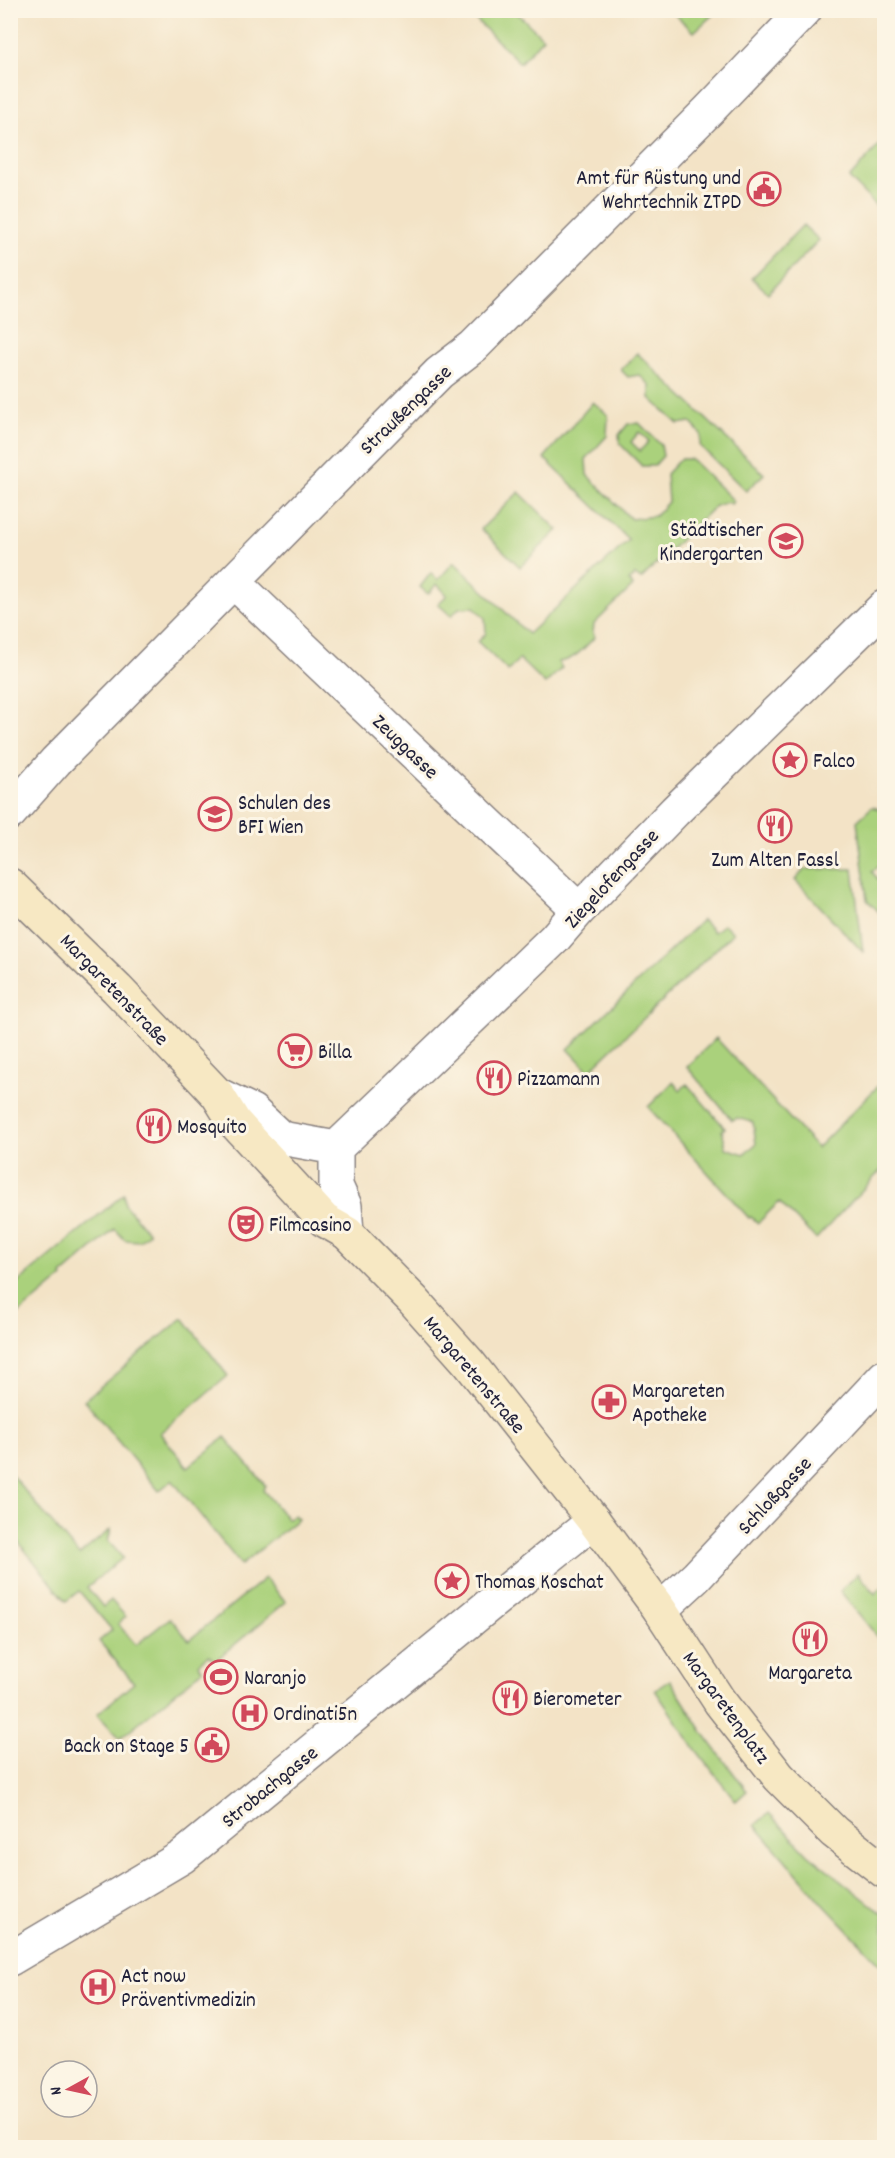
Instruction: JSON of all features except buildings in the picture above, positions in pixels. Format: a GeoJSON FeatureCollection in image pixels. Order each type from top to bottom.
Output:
{"type":"FeatureCollection","features":[{"type":"Feature","properties":{"kind":"street","name":"Straußengasse"},"geometry":{"type":"LineString","coordinates":[[10,813],[56,761],[439,373],[474,346],[805,10]]}},
{"type":"Feature","properties":{"kind":"street","name":"Zeuggasse"},"geometry":{"type":"LineString","coordinates":[[234,582],[579,910]]}},
{"type":"Feature","properties":{"kind":"street","name":"Ziegelofengasse"},"geometry":{"type":"LineString","coordinates":[[336,1148],[554,939],[675,811],[885,607]]}},
{"type":"Feature","properties":{"kind":"street","name":"Margaretenstraße"},"geometry":{"type":"LineString","coordinates":[[10,885],[117,989],[217,1094],[235,1123],[324,1220],[348,1233],[413,1300],[469,1363],[594,1521]]}},
{"type":"Feature","properties":{"kind":"street","name":"Margaretenstraße"},"geometry":{"type":"LineString","coordinates":[[217,1094],[252,1111],[281,1138],[336,1148]]}},
{"type":"Feature","properties":{"kind":"street"},"geometry":{"type":"LineString","coordinates":[[336,1148],[336,1186],[345,1206],[348,1233]]}},
{"type":"Feature","properties":{"kind":"street","name":"Schloßgasse"},"geometry":{"type":"LineString","coordinates":[[660,1610],[696,1577],[885,1377]]}},
{"type":"Feature","properties":{"kind":"street","name":"Margaretenplatz"},"geometry":{"type":"LineString","coordinates":[[594,1521],[660,1610],[720,1702],[778,1777],[834,1832],[885,1870]]}},
{"type":"Feature","properties":{"kind":"street","name":"Strobachgasse"},"geometry":{"type":"LineString","coordinates":[[10,1959],[182,1857],[494,1600],[594,1521]]}},
{"type":"Feature","properties":{"kind":"green space"},"geometry":{"type":"Polygon","coordinates":[[[467,11],[515,11],[543,38],[520,63],[467,11]]]}},
{"type":"Feature","properties":{"kind":"green space"},"geometry":{"type":"Polygon","coordinates":[[[671,11],[717,11],[694,32],[671,11]]]}},
{"type":"Feature","properties":{"kind":"green space"},"geometry":{"type":"Polygon","coordinates":[[[884,140],[884,214],[849,178],[884,140]]]}},
{"type":"Feature","properties":{"kind":"green space"},"geometry":{"type":"Polygon","coordinates":[[[803,225],[819,240],[768,293],[752,278],[803,225]]]}},
{"type":"Feature","properties":{"kind":"green space"},"geometry":{"type":"Polygon","coordinates":[[[637,353],[764,474],[746,491],[700,446],[701,434],[690,422],[678,424],[650,398],[650,385],[639,375],[628,377],[621,370],[637,353]]]}},
{"type":"Feature","properties":{"kind":"green space"},"geometry":{"type":"Polygon","coordinates":[[[593,402],[608,415],[607,436],[586,459],[587,475],[631,519],[655,516],[668,502],[666,474],[680,459],[691,459],[734,501],[731,504],[728,502],[715,506],[641,579],[635,575],[629,581],[633,586],[594,624],[595,637],[574,657],[558,662],[562,668],[545,684],[519,659],[508,671],[478,642],[486,633],[485,618],[474,607],[459,608],[451,616],[438,604],[447,595],[437,584],[428,594],[420,587],[431,573],[438,580],[454,562],[528,634],[629,540],[544,458],[593,402]]]}},
{"type":"Feature","properties":{"kind":"green space"},"geometry":{"type":"Polygon","coordinates":[[[639,423],[661,445],[663,456],[654,466],[642,466],[620,444],[619,435],[628,424],[639,423]],[[639,432],[631,442],[640,451],[649,441],[639,432]]]}},
{"type":"Feature","properties":{"kind":"green space"},"geometry":{"type":"Polygon","coordinates":[[[519,492],[558,530],[520,567],[481,529],[519,492]]]}},
{"type":"Feature","properties":{"kind":"green space"},"geometry":{"type":"Polygon","coordinates":[[[872,807],[884,810],[884,860],[872,872],[884,886],[884,917],[867,900],[857,821],[872,807]]]}},
{"type":"Feature","properties":{"kind":"green space"},"geometry":{"type":"Polygon","coordinates":[[[805,869],[853,869],[863,952],[795,880],[805,869]]]}},
{"type":"Feature","properties":{"kind":"green space"},"geometry":{"type":"Polygon","coordinates":[[[702,920],[714,932],[724,924],[733,933],[589,1071],[568,1049],[702,920]]]}},
{"type":"Feature","properties":{"kind":"green space"},"geometry":{"type":"Polygon","coordinates":[[[716,1038],[817,1148],[884,1080],[884,1167],[816,1239],[779,1202],[758,1223],[751,1217],[749,1218],[648,1107],[673,1082],[680,1090],[687,1084],[725,1128],[722,1130],[726,1148],[744,1154],[756,1144],[753,1122],[737,1118],[732,1120],[687,1067],[716,1038]]]}},
{"type":"Feature","properties":{"kind":"green space"},"geometry":{"type":"Polygon","coordinates":[[[124,1194],[125,1205],[149,1233],[139,1241],[125,1240],[115,1229],[62,1275],[63,1277],[11,1320],[11,1288],[124,1194]]]}},
{"type":"Feature","properties":{"kind":"green space"},"geometry":{"type":"Polygon","coordinates":[[[183,1318],[228,1376],[160,1433],[188,1467],[225,1437],[265,1485],[263,1490],[287,1519],[294,1515],[298,1519],[241,1565],[172,1480],[159,1491],[84,1400],[183,1318]]]}},
{"type":"Feature","properties":{"kind":"green space"},"geometry":{"type":"Polygon","coordinates":[[[10,1473],[79,1555],[111,1529],[108,1541],[123,1558],[87,1587],[103,1607],[111,1600],[126,1617],[118,1624],[136,1645],[170,1618],[189,1640],[265,1578],[286,1602],[215,1661],[209,1655],[198,1664],[203,1670],[120,1738],[97,1714],[134,1683],[99,1641],[112,1630],[79,1591],[66,1601],[11,1533],[10,1473]]]}},
{"type":"Feature","properties":{"kind":"green space"},"geometry":{"type":"Polygon","coordinates":[[[858,1573],[875,1594],[884,1585],[884,1645],[840,1591],[858,1573]]]}},
{"type":"Feature","properties":{"kind":"green space"},"geometry":{"type":"Polygon","coordinates":[[[670,1680],[704,1734],[747,1791],[736,1801],[693,1746],[655,1690],[670,1680]]]}},
{"type":"Feature","properties":{"kind":"green space"},"geometry":{"type":"Polygon","coordinates":[[[769,1813],[808,1854],[884,1915],[884,1968],[825,1906],[755,1825],[769,1813]]]}},
{"type":"Feature","properties":{"kind":"place","name":"Amt für Rüstung und Wehrtechnik ZTPD"},"geometry":{"type":"Point","coordinates":[764,189]}},
{"type":"Feature","properties":{"kind":"place","name":"Städtischer Kindergarten"},"geometry":{"type":"Point","coordinates":[786,541]}},
{"type":"Feature","properties":{"kind":"place","name":"Falco"},"geometry":{"type":"Point","coordinates":[790,760]}},
{"type":"Feature","properties":{"kind":"place","name":"Schulen des BFI Wien"},"geometry":{"type":"Point","coordinates":[215,814]}},
{"type":"Feature","properties":{"kind":"place","name":"Zum Alten Fassl"},"geometry":{"type":"Point","coordinates":[775,826]}},
{"type":"Feature","properties":{"kind":"place","name":"Billa"},"geometry":{"type":"Point","coordinates":[295,1051]}},
{"type":"Feature","properties":{"kind":"place","name":"Pizzamann"},"geometry":{"type":"Point","coordinates":[494,1078]}},
{"type":"Feature","properties":{"kind":"place","name":"Mosquito"},"geometry":{"type":"Point","coordinates":[154,1126]}},
{"type":"Feature","properties":{"kind":"place","name":"Filmcasino"},"geometry":{"type":"Point","coordinates":[246,1224]}},
{"type":"Feature","properties":{"kind":"place","name":"Margareten Apotheke"},"geometry":{"type":"Point","coordinates":[609,1402]}},
{"type":"Feature","properties":{"kind":"place","name":"Thomas Koschat"},"geometry":{"type":"Point","coordinates":[452,1581]}},
{"type":"Feature","properties":{"kind":"place","name":"Margareta"},"geometry":{"type":"Point","coordinates":[810,1639]}},
{"type":"Feature","properties":{"kind":"place","name":"Naranjo"},"geometry":{"type":"Point","coordinates":[221,1677]}},
{"type":"Feature","properties":{"kind":"place","name":"Bierometer"},"geometry":{"type":"Point","coordinates":[510,1698]}},
{"type":"Feature","properties":{"kind":"place","name":"Ordinati5n"},"geometry":{"type":"Point","coordinates":[250,1713]}},
{"type":"Feature","properties":{"kind":"place","name":"Back on Stage 5"},"geometry":{"type":"Point","coordinates":[212,1745]}},
{"type":"Feature","properties":{"kind":"place","name":"Act now Präventivmedizin"},"geometry":{"type":"Point","coordinates":[98,1987]}}]}
